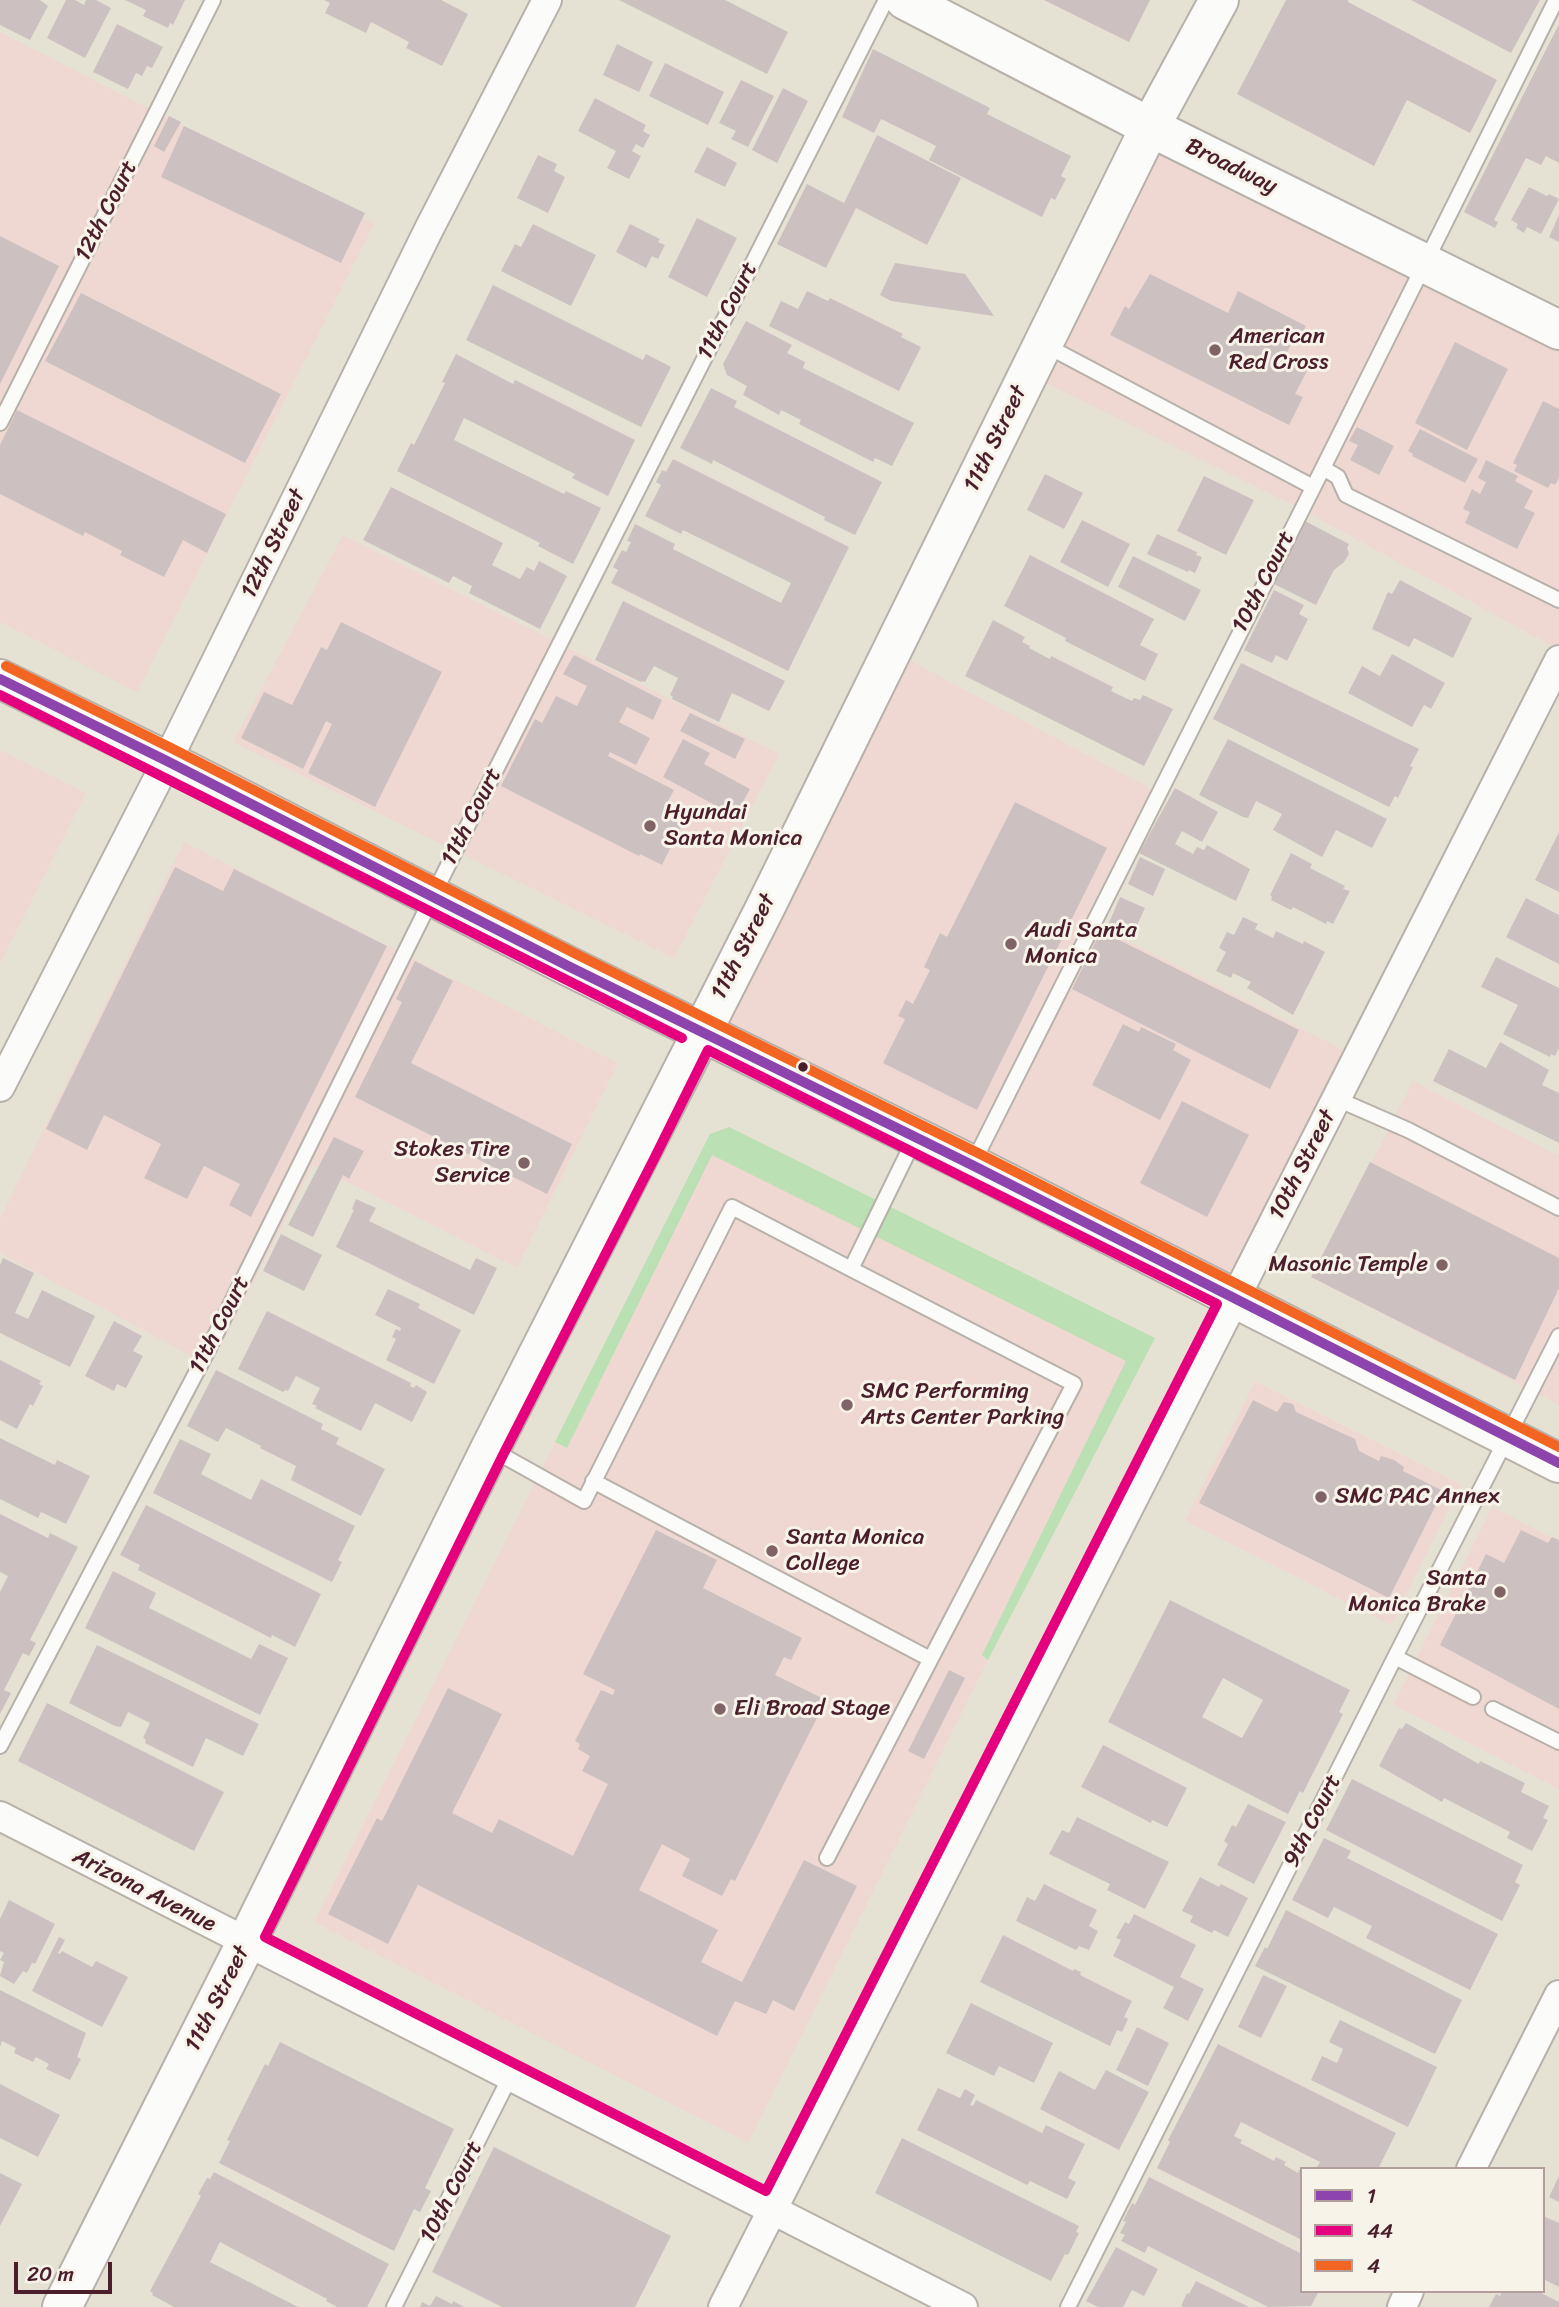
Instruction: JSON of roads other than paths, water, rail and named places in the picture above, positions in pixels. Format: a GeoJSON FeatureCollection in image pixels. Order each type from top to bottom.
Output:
{"type":"FeatureCollection","features":[{"type":"Feature","properties":{"kind":"street","name":"12th Street"},"geometry":{"type":"LineString","coordinates":[[0,1087],[167,761],[423,242],[547,0]]}},
{"type":"Feature","properties":{"kind":"street","name":"Broadway"},"geometry":{"type":"LineString","coordinates":[[905,0],[1150,127],[1559,330]]}},
{"type":"Feature","properties":{"kind":"street","name":"11th Street"},"geometry":{"type":"LineString","coordinates":[[62,2307],[246,1943],[490,1449],[764,910],[1150,127],[1219,0]]}},
{"type":"Feature","properties":{"kind":"street","name":"10th Street"},"geometry":{"type":"LineString","coordinates":[[723,2307],[1559,660]]}},
{"type":"Feature","properties":{"kind":"street"},"geometry":{"type":"LineString","coordinates":[[0,679],[701,1032],[972,1165],[1559,1463]]}},
{"type":"Feature","properties":{"kind":"street","name":"Arizona Avenue"},"geometry":{"type":"LineString","coordinates":[[0,1816],[963,2307]]}},
{"type":"Feature","properties":{"kind":"street"},"geometry":{"type":"LineString","coordinates":[[1472,2167],[1559,1995]]}},
{"type":"Feature","properties":{"kind":"lane","name":"12th Court"},"geometry":{"type":"LineString","coordinates":[[0,423],[213,0]]}},
{"type":"Feature","properties":{"kind":"lane","name":"11th Court"},"geometry":{"type":"LineString","coordinates":[[0,1746],[207,1352],[432,897],[886,0]]}},
{"type":"Feature","properties":{"kind":"lane","name":"10th Court"},"geometry":{"type":"LineString","coordinates":[[972,1165],[1556,0]]}},
{"type":"Feature","properties":{"kind":"lane"},"geometry":{"type":"LineString","coordinates":[[1044,345],[1313,486]]}},
{"type":"Feature","properties":{"kind":"lane"},"geometry":{"type":"LineString","coordinates":[[1323,468],[1338,477],[1346,495],[1559,600]]}},
{"type":"Feature","properties":{"kind":"lane"},"geometry":{"type":"LineString","coordinates":[[1337,1099],[1408,1130],[1559,1208]]}},
{"type":"Feature","properties":{"kind":"lane"},"geometry":{"type":"LineString","coordinates":[[851,1269],[916,1137]]}},
{"type":"Feature","properties":{"kind":"lane"},"geometry":{"type":"LineString","coordinates":[[490,1449],[584,1501],[732,1207],[1074,1384],[827,1858]]}},
{"type":"Feature","properties":{"kind":"lane","name":"9th Court"},"geometry":{"type":"LineString","coordinates":[[1068,2307],[1559,1336]]}},
{"type":"Feature","properties":{"kind":"lane"},"geometry":{"type":"LineString","coordinates":[[593,1482],[930,1659]]}},
{"type":"Feature","properties":{"kind":"lane"},"geometry":{"type":"LineString","coordinates":[[1395,1657],[1473,1697]]}},
{"type":"Feature","properties":{"kind":"lane"},"geometry":{"type":"LineString","coordinates":[[1493,1709],[1559,1742]]}},
{"type":"Feature","properties":{"kind":"lane","name":"10th Court"},"geometry":{"type":"LineString","coordinates":[[394,2307],[510,2077]]}},
{"type":"Feature","properties":{"kind":"place","name":"American Red Cross"},"geometry":{"type":"Point","coordinates":[1215,350]}},
{"type":"Feature","properties":{"kind":"place","name":"Hyundai Santa Monica"},"geometry":{"type":"Point","coordinates":[650,826]}},
{"type":"Feature","properties":{"kind":"place","name":"Audi Santa Monica"},"geometry":{"type":"Point","coordinates":[1011,944]}},
{"type":"Feature","properties":{"kind":"place","name":"Stokes Tire Service"},"geometry":{"type":"Point","coordinates":[524,1163]}},
{"type":"Feature","properties":{"kind":"place","name":"Masonic Temple"},"geometry":{"type":"Point","coordinates":[1442,1265]}},
{"type":"Feature","properties":{"kind":"place","name":"SMC Performing Arts Center Parking"},"geometry":{"type":"Point","coordinates":[847,1405]}},
{"type":"Feature","properties":{"kind":"place","name":"SMC PAC Annex"},"geometry":{"type":"Point","coordinates":[1321,1497]}},
{"type":"Feature","properties":{"kind":"place","name":"Santa Monica College"},"geometry":{"type":"Point","coordinates":[772,1551]}},
{"type":"Feature","properties":{"kind":"place","name":"Santa Monica Brake"},"geometry":{"type":"Point","coordinates":[1500,1592]}},
{"type":"Feature","properties":{"kind":"place","name":"Eli Broad Stage"},"geometry":{"type":"Point","coordinates":[720,1709]}}]}
